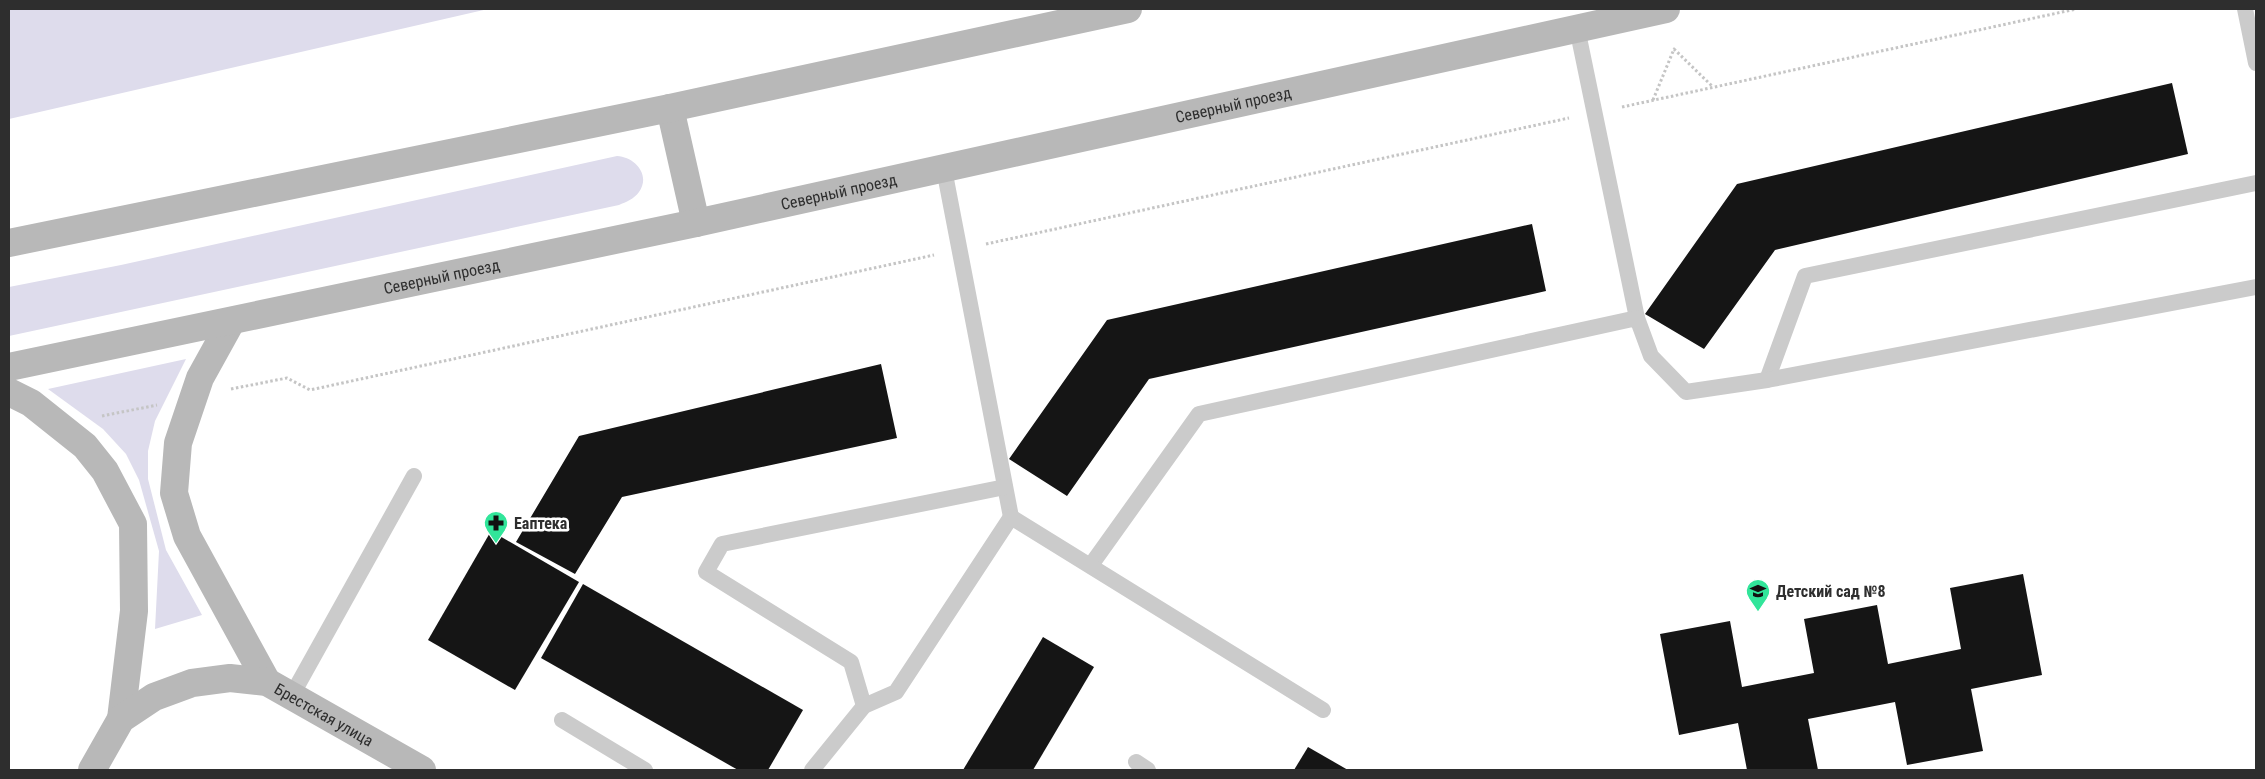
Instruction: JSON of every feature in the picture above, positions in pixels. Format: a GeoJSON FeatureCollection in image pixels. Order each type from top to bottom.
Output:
{"type":"FeatureCollection","features":[{"type":"Feature","properties":{"kind":"main road"},"geometry":{"type":"LineString","coordinates":[[9,243],[670,108],[1128,9]]}},
{"type":"Feature","properties":{"kind":"main road","name":"Северный проезд"},"geometry":{"type":"LineString","coordinates":[[9,367],[231,322],[696,223],[1666,9]]}},
{"type":"Feature","properties":{"kind":"main road"},"geometry":{"type":"LineString","coordinates":[[670,108],[696,223]]}},
{"type":"Feature","properties":{"kind":"main road"},"geometry":{"type":"LineString","coordinates":[[231,322],[200,378],[178,443],[174,493],[187,536],[267,682]]}},
{"type":"Feature","properties":{"kind":"main road"},"geometry":{"type":"LineString","coordinates":[[9,392],[31,403],[85,446],[106,471],[133,524],[134,611],[122,719],[92,770]]}},
{"type":"Feature","properties":{"kind":"main road","name":"Брестская улица"},"geometry":{"type":"LineString","coordinates":[[122,719],[154,697],[192,683],[230,678],[267,682],[422,770]]}},
{"type":"Feature","properties":{"kind":"lane"},"geometry":{"type":"LineString","coordinates":[[2245,9],[2256,63]]}},
{"type":"Feature","properties":{"kind":"lane"},"geometry":{"type":"LineString","coordinates":[[1577,28],[1637,318],[1650,356],[1686,392],[1768,380],[2256,287]]}},
{"type":"Feature","properties":{"kind":"lane"},"geometry":{"type":"LineString","coordinates":[[812,770],[864,706],[896,692],[1011,517],[944,169]]}},
{"type":"Feature","properties":{"kind":"lane"},"geometry":{"type":"LineString","coordinates":[[1768,380],[1805,276],[2256,184]]}},
{"type":"Feature","properties":{"kind":"lane"},"geometry":{"type":"LineString","coordinates":[[1091,566],[1199,414],[1637,318]]}},
{"type":"Feature","properties":{"kind":"lane"},"geometry":{"type":"LineString","coordinates":[[292,695],[414,476]]}},
{"type":"Feature","properties":{"kind":"lane"},"geometry":{"type":"LineString","coordinates":[[864,706],[851,662],[706,572],[722,544],[1005,487]]}},
{"type":"Feature","properties":{"kind":"lane"},"geometry":{"type":"LineString","coordinates":[[1011,517],[1323,710]]}},
{"type":"Feature","properties":{"kind":"lane"},"geometry":{"type":"LineString","coordinates":[[562,720],[645,770]]}},
{"type":"Feature","properties":{"kind":"path"},"geometry":{"type":"LineString","coordinates":[[59,425],[287,378],[310,390],[2076,9]]}},
{"type":"Feature","properties":{"kind":"path"},"geometry":{"type":"LineString","coordinates":[[1653,100],[1674,49],[1714,87]]}},
{"type":"Feature","properties":{"kind":"shaded area"},"geometry":{"type":"Polygon","coordinates":[[[9,9],[488,9],[9,119],[9,9]]]}},
{"type":"Feature","properties":{"kind":"shaded area"},"geometry":{"type":"Polygon","coordinates":[[[617,156],[624,157],[635,163],[642,173],[643,179],[639,192],[630,200],[619,205],[9,336],[9,287],[121,265],[617,156]]]}},
{"type":"Feature","properties":{"kind":"shaded area"},"geometry":{"type":"Polygon","coordinates":[[[186,359],[155,421],[148,451],[148,479],[166,550],[202,615],[155,629],[159,551],[139,480],[126,454],[103,429],[48,389],[186,359]]]}},
{"type":"Feature","properties":{"kind":"building"},"geometry":{"type":"Polygon","coordinates":[[[2172,83],[2188,154],[1775,250],[1704,349],[1645,314],[1737,184],[2172,83]]]}},
{"type":"Feature","properties":{"kind":"building"},"geometry":{"type":"Polygon","coordinates":[[[1532,224],[1546,291],[1149,379],[1067,496],[1009,459],[1107,320],[1532,224]]]}},
{"type":"Feature","properties":{"kind":"building"},"geometry":{"type":"Polygon","coordinates":[[[881,364],[897,438],[622,497],[575,574],[516,542],[579,436],[881,364]]]}},
{"type":"Feature","properties":{"kind":"building"},"geometry":{"type":"Polygon","coordinates":[[[491,531],[579,582],[515,690],[428,640],[491,531]]]}},
{"type":"Feature","properties":{"kind":"building"},"geometry":{"type":"Polygon","coordinates":[[[2023,574],[2042,675],[1971,689],[1983,751],[1907,765],[1895,702],[1808,719],[1818,770],[1747,770],[1738,723],[1679,735],[1660,634],[1730,621],[1742,687],[1814,673],[1804,619],[1877,605],[1888,664],[1961,649],[1950,588],[2023,574]]]}},
{"type":"Feature","properties":{"kind":"building"},"geometry":{"type":"Polygon","coordinates":[[[583,584],[803,710],[768,770],[738,770],[541,658],[583,584]]]}},
{"type":"Feature","properties":{"kind":"building"},"geometry":{"type":"Polygon","coordinates":[[[1043,637],[1094,667],[1033,770],[963,770],[1043,637]]]}},
{"type":"Feature","properties":{"kind":"building"},"geometry":{"type":"Polygon","coordinates":[[[1308,747],[1348,770],[1294,770],[1308,747]]]}},
{"type":"Feature","properties":{"kind":"place","name":"Еаптека"},"geometry":{"type":"Point","coordinates":[496,544]}},
{"type":"Feature","properties":{"kind":"place","name":"Детский сад №8"},"geometry":{"type":"Point","coordinates":[1758,612]}}]}
